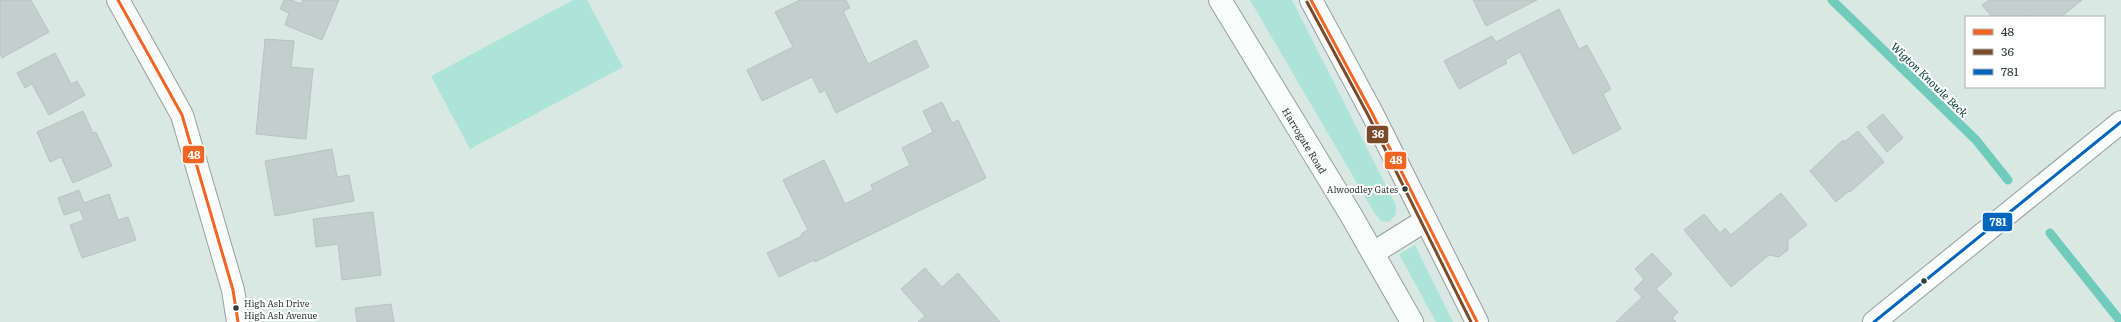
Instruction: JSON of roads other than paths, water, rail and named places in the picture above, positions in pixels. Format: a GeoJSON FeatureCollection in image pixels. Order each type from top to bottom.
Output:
{"type":"FeatureCollection","features":[{"type":"Feature","properties":{"kind":"main road"},"geometry":{"type":"LineString","coordinates":[[118,0],[182,115],[233,290],[238,322]]}},
{"type":"Feature","properties":{"kind":"main road","name":"Harrogate Road"},"geometry":{"type":"LineString","coordinates":[[1220,0],[1412,322]]}},
{"type":"Feature","properties":{"kind":"main road"},"geometry":{"type":"LineString","coordinates":[[1311,0],[1372,113],[1477,322]]}},
{"type":"Feature","properties":{"kind":"main road"},"geometry":{"type":"LineString","coordinates":[[1874,322],[2121,122]]}},
{"type":"Feature","properties":{"kind":"main road"},"geometry":{"type":"LineString","coordinates":[[1372,253],[1426,220]]}},
{"type":"Feature","properties":{"kind":"waterway","name":"Wigton Knowle Beck"},"geometry":{"type":"LineString","coordinates":[[1832,0],[1976,140],[2008,180]]}},
{"type":"Feature","properties":{"kind":"waterway","name":"Wigton Knowle Beck"},"geometry":{"type":"LineString","coordinates":[[2050,233],[2121,322]]}},
{"type":"Feature","properties":{"kind":"place","name":"Alwoodley Gates"},"geometry":{"type":"Point","coordinates":[1405,189]}},
{"type":"Feature","properties":{"kind":"place","name":"High Ash Drive High Ash Avenue"},"geometry":{"type":"Point","coordinates":[236,308]}}]}
